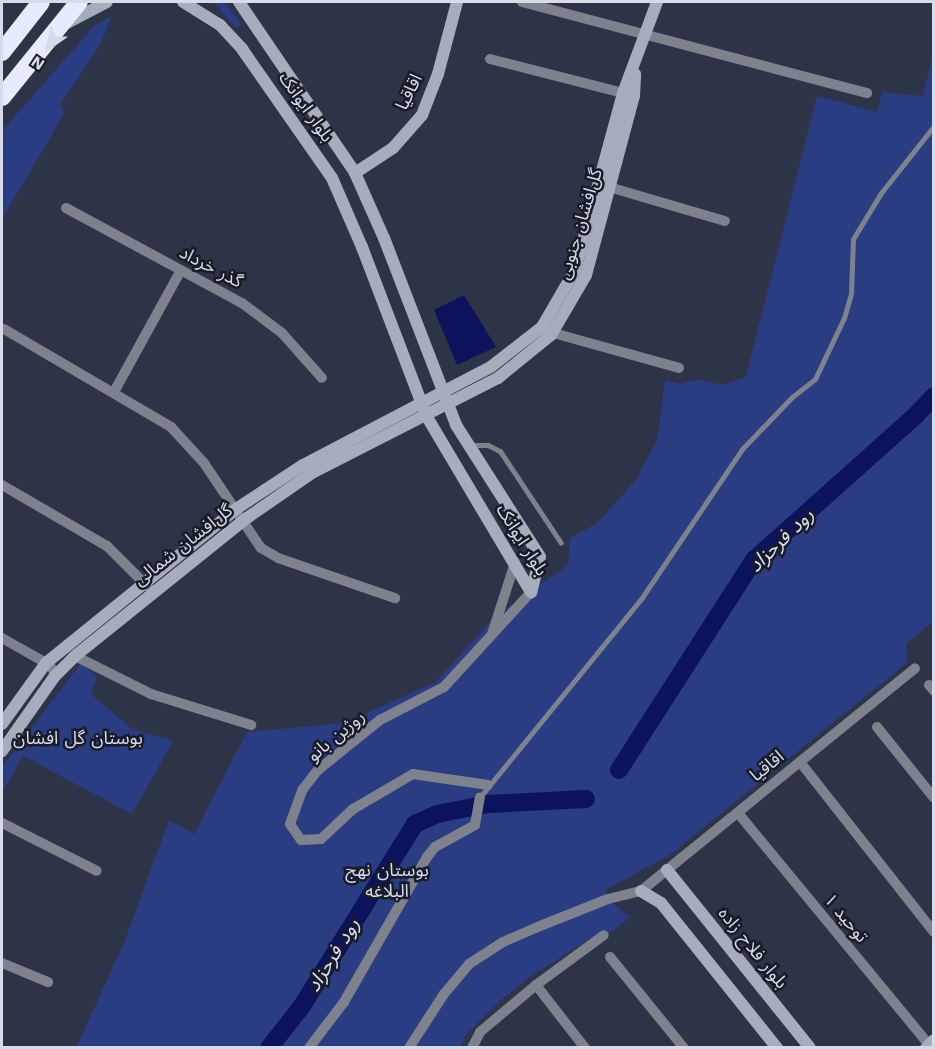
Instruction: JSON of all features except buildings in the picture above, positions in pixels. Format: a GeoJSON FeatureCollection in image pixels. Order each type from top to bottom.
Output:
{"type":"FeatureCollection","features":[{"type":"Feature","properties":{"kind":"highway"},"geometry":{"type":"LineString","coordinates":[[2,98],[54,30],[79,2]]}},
{"type":"Feature","properties":{"kind":"highway"},"geometry":{"type":"LineString","coordinates":[[2,52],[38,4]]}},
{"type":"Feature","properties":{"kind":"main road"},"geometry":{"type":"LineString","coordinates":[[54,30],[107,2]]}},
{"type":"Feature","properties":{"kind":"main road","name":"بلوار ایوانک"},"geometry":{"type":"LineString","coordinates":[[183,2],[220,25],[303,132],[332,178],[427,417],[531,592]]}},
{"type":"Feature","properties":{"kind":"main road"},"geometry":{"type":"LineString","coordinates":[[202,2],[220,25]]}},
{"type":"Feature","properties":{"kind":"main road","name":"بلوار ایوانک"},"geometry":{"type":"LineString","coordinates":[[239,2],[355,173],[384,238],[448,406],[468,446],[540,558],[531,592]]}},
{"type":"Feature","properties":{"kind":"main road","name":"اقاقیا"},"geometry":{"type":"LineString","coordinates":[[355,173],[393,148],[422,115],[438,74],[458,2]]}},
{"type":"Feature","properties":{"kind":"main road","name":"گل‌افشان جنوبی"},"geometry":{"type":"LineString","coordinates":[[443,393],[492,366],[546,331],[575,270],[623,93],[657,2]]}},
{"type":"Feature","properties":{"kind":"main road","name":"گل‌افشان جنوبی"},"geometry":{"type":"LineString","coordinates":[[448,406],[498,378],[546,331],[586,275],[634,96],[636,63]]}},
{"type":"Feature","properties":{"kind":"main road","name":"گل‌افشان شمالی"},"geometry":{"type":"LineString","coordinates":[[2,724],[46,663],[143,581],[236,509],[303,465],[443,393]]}},
{"type":"Feature","properties":{"kind":"main road","name":"گل‌افشان شمالی"},"geometry":{"type":"LineString","coordinates":[[2,751],[58,674],[75,656],[244,520],[312,473],[448,406]]}},
{"type":"Feature","properties":{"kind":"main road","name":"بلوار فلاح زاده"},"geometry":{"type":"LineString","coordinates":[[667,870],[810,1047]]}},
{"type":"Feature","properties":{"kind":"main road"},"geometry":{"type":"LineString","coordinates":[[641,891],[661,903],[777,1047]]}},
{"type":"Feature","properties":{"kind":"street"},"geometry":{"type":"LineString","coordinates":[[522,2],[867,93]]}},
{"type":"Feature","properties":{"kind":"street"},"geometry":{"type":"LineString","coordinates":[[490,59],[623,93]]}},
{"type":"Feature","properties":{"kind":"street"},"geometry":{"type":"LineString","coordinates":[[597,183],[725,220]]}},
{"type":"Feature","properties":{"kind":"street","name":"گذر خرداد"},"geometry":{"type":"LineString","coordinates":[[66,208],[242,303],[282,333],[322,378]]}},
{"type":"Feature","properties":{"kind":"street"},"geometry":{"type":"LineString","coordinates":[[114,392],[181,270]]}},
{"type":"Feature","properties":{"kind":"street"},"geometry":{"type":"LineString","coordinates":[[4,329],[114,392],[171,428],[204,463],[261,548],[278,558],[395,598]]}},
{"type":"Feature","properties":{"kind":"street"},"geometry":{"type":"LineString","coordinates":[[546,331],[679,368]]}},
{"type":"Feature","properties":{"kind":"street"},"geometry":{"type":"LineString","coordinates":[[2,485],[107,546],[153,591]]}},
{"type":"Feature","properties":{"kind":"street"},"geometry":{"type":"LineString","coordinates":[[490,638],[515,563]]}},
{"type":"Feature","properties":{"kind":"street"},"geometry":{"type":"LineString","coordinates":[[490,638],[531,592]]}},
{"type":"Feature","properties":{"kind":"street"},"geometry":{"type":"LineString","coordinates":[[2,638],[46,663],[58,674]]}},
{"type":"Feature","properties":{"kind":"street","name":"روژین بانو"},"geometry":{"type":"LineString","coordinates":[[488,784],[413,774],[353,809],[321,839],[301,840],[290,824],[303,789],[318,770],[380,720],[444,687],[490,638]]}},
{"type":"Feature","properties":{"kind":"street"},"geometry":{"type":"LineString","coordinates":[[75,656],[151,694],[251,725]]}},
{"type":"Feature","properties":{"kind":"street","name":"اقاقیا"},"geometry":{"type":"LineString","coordinates":[[641,891],[915,668]]}},
{"type":"Feature","properties":{"kind":"street"},"geometry":{"type":"LineString","coordinates":[[877,726],[933,798]]}},
{"type":"Feature","properties":{"kind":"street"},"geometry":{"type":"LineString","coordinates":[[800,762],[933,932]]}},
{"type":"Feature","properties":{"kind":"street"},"geometry":{"type":"LineString","coordinates":[[309,1047],[344,1002],[427,857],[435,848],[469,832],[479,816],[480,797]]}},
{"type":"Feature","properties":{"kind":"street","name":"توحید ۱"},"geometry":{"type":"LineString","coordinates":[[738,813],[929,1044]]}},
{"type":"Feature","properties":{"kind":"street"},"geometry":{"type":"LineString","coordinates":[[2,823],[97,871]]}},
{"type":"Feature","properties":{"kind":"street"},"geometry":{"type":"LineString","coordinates":[[409,1047],[444,994],[478,959],[540,926],[608,899],[641,891]]}},
{"type":"Feature","properties":{"kind":"street"},"geometry":{"type":"LineString","coordinates":[[476,1045],[536,985],[604,935]]}},
{"type":"Feature","properties":{"kind":"street"},"geometry":{"type":"LineString","coordinates":[[610,957],[684,1047]]}},
{"type":"Feature","properties":{"kind":"street"},"geometry":{"type":"LineString","coordinates":[[2,963],[48,982]]}},
{"type":"Feature","properties":{"kind":"street"},"geometry":{"type":"LineString","coordinates":[[536,985],[585,1047]]}},
{"type":"Feature","properties":{"kind":"lane"},"geometry":{"type":"LineString","coordinates":[[480,797],[488,784],[641,599],[743,448],[792,397],[815,379],[844,318],[850,293],[853,239],[881,193],[933,126]]}},
{"type":"Feature","properties":{"kind":"lane"},"geometry":{"type":"LineString","coordinates":[[468,446],[488,445],[500,451],[561,543]]}},
{"type":"Feature","properties":{"kind":"green space"},"geometry":{"type":"Polygon","coordinates":[[[213,2],[225,2],[241,25],[236,28],[213,2]]]}},
{"type":"Feature","properties":{"kind":"green space"},"geometry":{"type":"Polygon","coordinates":[[[112,16],[101,43],[60,105],[64,114],[2,219],[2,131],[94,26],[112,16]]]}},
{"type":"Feature","properties":{"kind":"green space","name":"بوستان نهج البلاغه"},"geometry":{"type":"Polygon","coordinates":[[[933,54],[934,621],[906,644],[908,662],[670,855],[605,890],[608,899],[630,917],[609,934],[604,930],[530,977],[501,1000],[464,1037],[460,1047],[76,1048],[123,945],[169,820],[194,834],[247,732],[344,723],[436,682],[495,616],[568,565],[570,538],[597,523],[636,480],[657,440],[665,380],[681,384],[698,379],[722,385],[746,377],[817,96],[877,112],[882,92],[923,96],[933,54]]]}},
{"type":"Feature","properties":{"kind":"green space","name":"بوستان گل افشان"},"geometry":{"type":"Polygon","coordinates":[[[81,663],[97,676],[91,694],[132,729],[173,741],[132,814],[23,756],[2,793],[2,767],[81,663]]]}},
{"type":"Feature","properties":{"kind":"shaded area"},"geometry":{"type":"Polygon","coordinates":[[[464,295],[496,347],[457,365],[434,310],[464,295]]]}},
{"type":"Feature","properties":{"kind":"waterway","name":"رود فرحزاد"},"geometry":{"type":"LineString","coordinates":[[619,770],[754,560],[915,416],[934,396]]}},
{"type":"Feature","properties":{"kind":"waterway","name":"رود فرحزاد"},"geometry":{"type":"LineString","coordinates":[[269,1048],[302,1006],[415,824],[437,814],[488,804],[586,799]]}}]}
